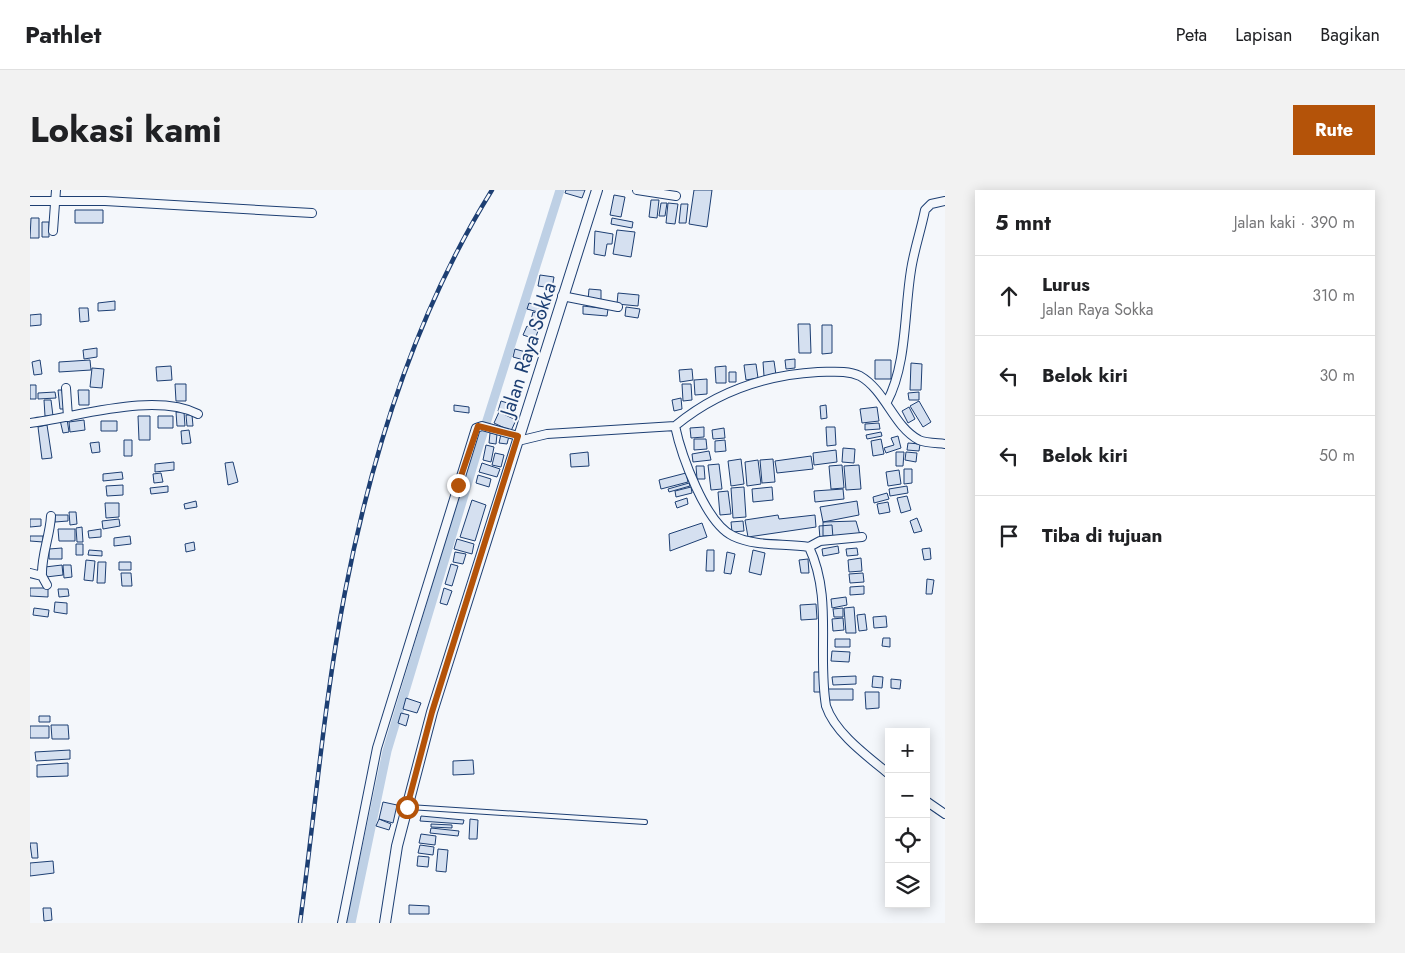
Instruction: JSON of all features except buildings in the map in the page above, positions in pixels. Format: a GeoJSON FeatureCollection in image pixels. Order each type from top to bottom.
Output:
{"type":"FeatureCollection","features":[{"type":"Feature","properties":{"kind":"main road","name":"Jalan Raya Sokka"},"geometry":{"type":"LineString","coordinates":[[385,923],[397,846],[440,684],[597,190]]}},
{"type":"Feature","properties":{"kind":"street"},"geometry":{"type":"LineString","coordinates":[[53,230],[56,190]]}},
{"type":"Feature","properties":{"kind":"street"},"geometry":{"type":"LineString","coordinates":[[636,190],[676,196]]}},
{"type":"Feature","properties":{"kind":"street"},"geometry":{"type":"LineString","coordinates":[[30,201],[312,213]]}},
{"type":"Feature","properties":{"kind":"street"},"geometry":{"type":"LineString","coordinates":[[887,402],[892,392],[900,359],[911,268],[924,210],[931,204],[945,202]]}},
{"type":"Feature","properties":{"kind":"street"},"geometry":{"type":"LineString","coordinates":[[562,296],[618,307]]}},
{"type":"Feature","properties":{"kind":"street"},"geometry":{"type":"LineString","coordinates":[[342,923],[366,792],[388,711],[476,428],[482,426],[518,439],[547,434],[675,426],[694,411],[745,386],[776,378],[813,373],[849,372],[860,376],[877,391],[912,436],[920,441],[945,444]]}},
{"type":"Feature","properties":{"kind":"street"},"geometry":{"type":"LineString","coordinates":[[66,388],[68,417]]}},
{"type":"Feature","properties":{"kind":"street"},"geometry":{"type":"LineString","coordinates":[[30,423],[151,405],[177,407],[198,414]]}},
{"type":"Feature","properties":{"kind":"street"},"geometry":{"type":"LineString","coordinates":[[675,426],[689,474],[706,504],[723,528],[731,535],[755,543],[809,547],[820,541],[862,537]]}},
{"type":"Feature","properties":{"kind":"street"},"geometry":{"type":"LineString","coordinates":[[48,585],[42,576],[42,563],[50,535],[51,516]]}},
{"type":"Feature","properties":{"kind":"street"},"geometry":{"type":"LineString","coordinates":[[809,547],[815,560],[822,593],[826,706],[830,716],[848,736],[888,773]]}},
{"type":"Feature","properties":{"kind":"street"},"geometry":{"type":"LineString","coordinates":[[30,573],[42,576]]}},
{"type":"Feature","properties":{"kind":"street"},"geometry":{"type":"LineString","coordinates":[[930,804],[945,814]]}},
{"type":"Feature","properties":{"kind":"lane"},"geometry":{"type":"LineString","coordinates":[[407,807],[646,822]]}},
{"type":"Feature","properties":{"kind":"waterway"},"geometry":{"type":"LineString","coordinates":[[351,923],[387,751],[477,452],[560,190]]}},
{"type":"Feature","properties":{"kind":"railway"},"geometry":{"type":"LineString","coordinates":[[300,923],[325,716],[338,633],[356,540],[369,487],[383,435],[419,334],[465,237],[492,190]]}},
{"type":"Feature","properties":{"kind":"route"},"geometry":{"type":"LineString","coordinates":[[407,807],[432,712],[518,436],[478,426],[458,485]]}}]}
